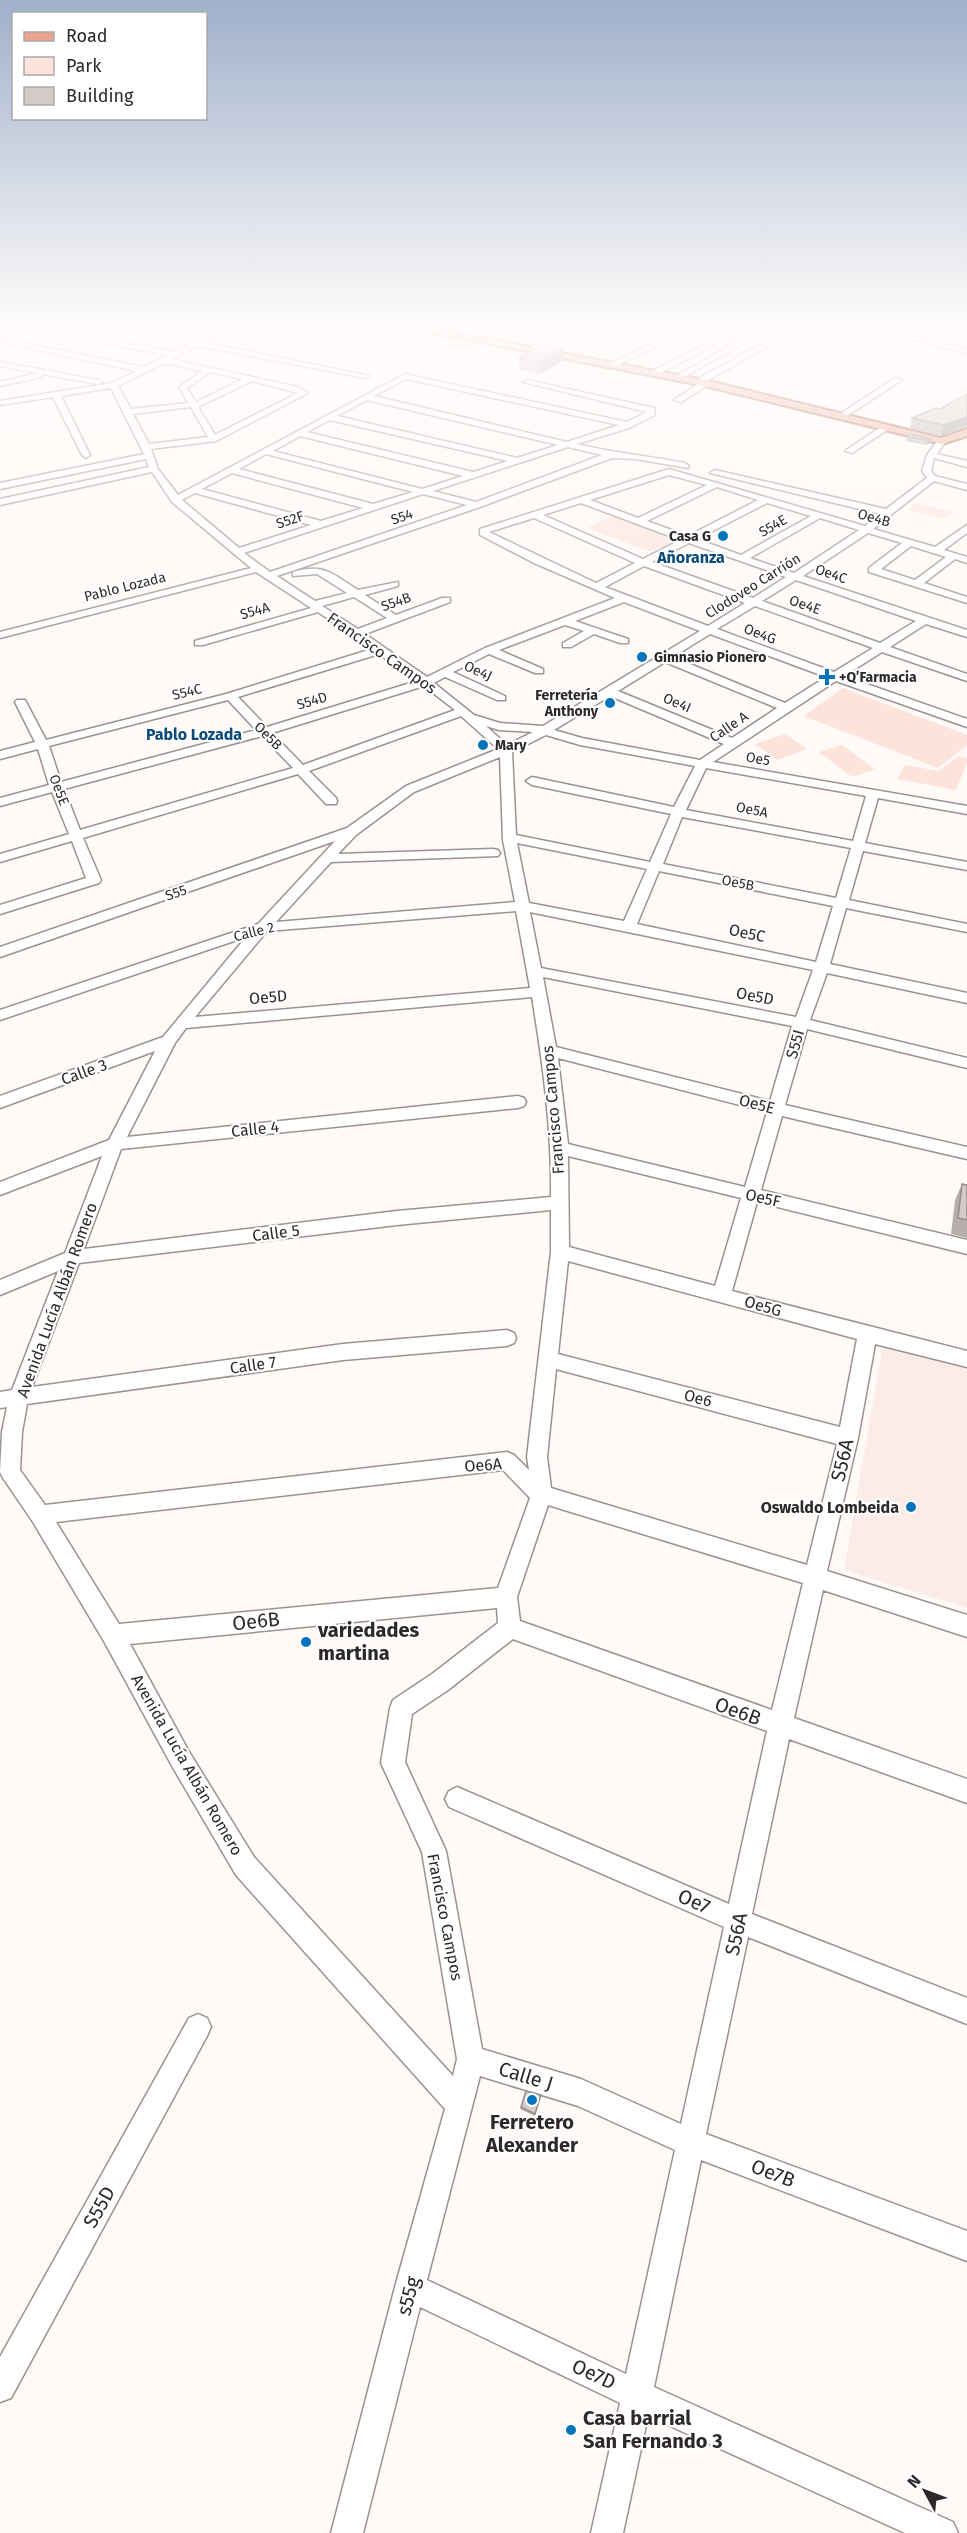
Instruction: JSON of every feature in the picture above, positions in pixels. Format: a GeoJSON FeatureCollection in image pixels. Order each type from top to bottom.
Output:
{"type":"FeatureCollection","features":[{"type":"Feature","properties":{"kind":"street"},"geometry":{"type":"LineString","coordinates":[[80,442],[86,455]]}},
{"type":"Feature","properties":{"kind":"street","name":"Francisco Campos"},"geometry":{"type":"LineString","coordinates":[[143,442],[154,469],[175,500],[236,552],[426,682],[506,750],[510,838],[520,906],[535,970],[549,1051],[560,1148],[560,1252],[537,1457],[542,1494],[506,1597],[510,1628],[440,1682],[401,1708],[393,1763],[434,1851],[470,2059]]}},
{"type":"Feature","properties":{"kind":"street"},"geometry":{"type":"LineString","coordinates":[[0,486],[148,451],[196,442]]}},
{"type":"Feature","properties":{"kind":"street"},"geometry":{"type":"LineString","coordinates":[[175,500],[281,442]]}},
{"type":"Feature","properties":{"kind":"street"},"geometry":{"type":"LineString","coordinates":[[337,442],[473,475]]}},
{"type":"Feature","properties":{"kind":"street"},"geometry":{"type":"LineString","coordinates":[[440,442],[517,460]]}},
{"type":"Feature","properties":{"kind":"street"},"geometry":{"type":"LineString","coordinates":[[554,442],[611,455],[655,459],[889,513]]}},
{"type":"Feature","properties":{"kind":"street","name":"S52F"},"geometry":{"type":"LineString","coordinates":[[236,552],[573,442]]}},
{"type":"Feature","properties":{"kind":"street"},"geometry":{"type":"LineString","coordinates":[[849,451],[862,442]]}},
{"type":"Feature","properties":{"kind":"street"},"geometry":{"type":"LineString","coordinates":[[941,442],[931,455],[926,471],[932,478],[967,487]]}},
{"type":"Feature","properties":{"kind":"street"},"geometry":{"type":"LineString","coordinates":[[262,452],[477,506]]}},
{"type":"Feature","properties":{"kind":"street","name":"S54"},"geometry":{"type":"LineString","coordinates":[[272,578],[477,506],[611,455]]}},
{"type":"Feature","properties":{"kind":"street"},"geometry":{"type":"LineString","coordinates":[[931,455],[967,464]]}},
{"type":"Feature","properties":{"kind":"street"},"geometry":{"type":"LineString","coordinates":[[0,502],[154,469]]}},
{"type":"Feature","properties":{"kind":"street"},"geometry":{"type":"LineString","coordinates":[[232,470],[373,507]]}},
{"type":"Feature","properties":{"kind":"street","name":"Oe4B"},"geometry":{"type":"LineString","coordinates":[[584,501],[669,472],[716,484],[967,560]]}},
{"type":"Feature","properties":{"kind":"street","name":"Clodoveo Carrión"},"geometry":{"type":"LineString","coordinates":[[544,731],[797,577],[866,530],[932,478]]}},
{"type":"Feature","properties":{"kind":"street"},"geometry":{"type":"LineString","coordinates":[[639,521],[716,484]]}},
{"type":"Feature","properties":{"kind":"street"},"geometry":{"type":"LineString","coordinates":[[196,490],[320,524]]}},
{"type":"Feature","properties":{"kind":"street"},"geometry":{"type":"LineString","coordinates":[[596,587],[765,500]]}},
{"type":"Feature","properties":{"kind":"street"},"geometry":{"type":"LineString","coordinates":[[536,515],[584,501]]}},
{"type":"Feature","properties":{"kind":"street","name":"Oe4C"},"geometry":{"type":"LineString","coordinates":[[584,501],[742,559],[967,634]]}},
{"type":"Feature","properties":{"kind":"street","name":"Oe4G"},"geometry":{"type":"LineString","coordinates":[[536,515],[483,531],[483,533],[511,549],[622,599],[833,678],[967,723]]}},
{"type":"Feature","properties":{"kind":"street","name":"Oe4E"},"geometry":{"type":"LineString","coordinates":[[536,515],[644,563],[967,678]]}},
{"type":"Feature","properties":{"kind":"street","name":"S54E"},"geometry":{"type":"LineString","coordinates":[[742,559],[817,516]]}},
{"type":"Feature","properties":{"kind":"street"},"geometry":{"type":"LineString","coordinates":[[936,551],[967,528]]}},
{"type":"Feature","properties":{"kind":"street"},"geometry":{"type":"LineString","coordinates":[[954,537],[967,541]]}},
{"type":"Feature","properties":{"kind":"street"},"geometry":{"type":"LineString","coordinates":[[910,542],[873,569],[967,600]]}},
{"type":"Feature","properties":{"kind":"street"},"geometry":{"type":"LineString","coordinates":[[916,584],[953,556]]}},
{"type":"Feature","properties":{"kind":"street","name":"Pablo Lozada"},"geometry":{"type":"LineString","coordinates":[[0,635],[258,568]]}},
{"type":"Feature","properties":{"kind":"street"},"geometry":{"type":"LineString","coordinates":[[272,578],[317,570],[394,618]]}},
{"type":"Feature","properties":{"kind":"street","name":"S54A"},"geometry":{"type":"LineString","coordinates":[[200,643],[394,584]]}},
{"type":"Feature","properties":{"kind":"street","name":"S54D"},"geometry":{"type":"LineString","coordinates":[[0,801],[264,732],[426,682],[489,650],[622,599]]}},
{"type":"Feature","properties":{"kind":"street","name":"S54B"},"geometry":{"type":"LineString","coordinates":[[357,633],[446,600]]}},
{"type":"Feature","properties":{"kind":"street","name":"Calle A"},"geometry":{"type":"LineString","coordinates":[[629,927],[678,812],[702,764],[880,646],[925,620]]}},
{"type":"Feature","properties":{"kind":"street"},"geometry":{"type":"LineString","coordinates":[[565,621],[624,641]]}},
{"type":"Feature","properties":{"kind":"street"},"geometry":{"type":"LineString","coordinates":[[567,645],[594,630]]}},
{"type":"Feature","properties":{"kind":"street","name":"S54C"},"geometry":{"type":"LineString","coordinates":[[0,755],[231,696],[379,650]]}},
{"type":"Feature","properties":{"kind":"street"},"geometry":{"type":"LineString","coordinates":[[489,650],[539,671]]}},
{"type":"Feature","properties":{"kind":"street"},"geometry":{"type":"LineString","coordinates":[[663,658],[786,707]]}},
{"type":"Feature","properties":{"kind":"street","name":"Oe4J"},"geometry":{"type":"LineString","coordinates":[[443,672],[501,698]]}},
{"type":"Feature","properties":{"kind":"street","name":"Oe4I"},"geometry":{"type":"LineString","coordinates":[[609,691],[732,743]]}},
{"type":"Feature","properties":{"kind":"street","name":"Oe5B"},"geometry":{"type":"LineString","coordinates":[[231,696],[331,801]]}},
{"type":"Feature","properties":{"kind":"street","name":"Oe5E"},"geometry":{"type":"LineString","coordinates":[[0,910],[94,880],[56,786],[42,744],[21,702]]}},
{"type":"Feature","properties":{"kind":"street"},"geometry":{"type":"LineString","coordinates":[[0,858],[303,769],[465,713]]}},
{"type":"Feature","properties":{"kind":"street","name":"Oe5"},"geometry":{"type":"LineString","coordinates":[[465,713],[499,726],[544,731],[580,741],[702,764],[967,810]]}},
{"type":"Feature","properties":{"kind":"street","name":"Avenida Lucía Albán Romero"},"geometry":{"type":"LineString","coordinates":[[460,2105],[245,1866],[180,1758],[113,1635],[40,1515],[10,1472],[12,1432],[10,1399],[73,1257],[116,1144],[168,1041],[181,1023],[263,927],[351,832],[410,789],[506,750],[544,731]]}},
{"type":"Feature","properties":{"kind":"street","name":"Oe5A"},"geometry":{"type":"LineString","coordinates":[[532,781],[678,812],[967,866]]}},
{"type":"Feature","properties":{"kind":"street","name":"S55I"},"geometry":{"type":"LineString","coordinates":[[722,1294],[801,1023],[822,967],[873,795]]}},
{"type":"Feature","properties":{"kind":"street","name":"S55"},"geometry":{"type":"LineString","coordinates":[[0,952],[351,832]]}},
{"type":"Feature","properties":{"kind":"street","name":"Oe5B"},"geometry":{"type":"LineString","coordinates":[[510,838],[967,928]]}},
{"type":"Feature","properties":{"kind":"street"},"geometry":{"type":"LineString","coordinates":[[327,858],[493,852]]}},
{"type":"Feature","properties":{"kind":"street","name":"Calle 2"},"geometry":{"type":"LineString","coordinates":[[0,1016],[263,927],[520,906]]}},
{"type":"Feature","properties":{"kind":"street","name":"Oe5C"},"geometry":{"type":"LineString","coordinates":[[520,906],[967,998]]}},
{"type":"Feature","properties":{"kind":"street","name":"Oe5D"},"geometry":{"type":"LineString","coordinates":[[535,970],[801,1023],[967,1063]]}},
{"type":"Feature","properties":{"kind":"street","name":"Oe5D"},"geometry":{"type":"LineString","coordinates":[[181,1023],[538,992]]}},
{"type":"Feature","properties":{"kind":"street","name":"Calle 3"},"geometry":{"type":"LineString","coordinates":[[0,1102],[168,1041]]}},
{"type":"Feature","properties":{"kind":"street","name":"Oe5E"},"geometry":{"type":"LineString","coordinates":[[549,1051],[777,1109],[967,1153]]}},
{"type":"Feature","properties":{"kind":"street","name":"Calle 4"},"geometry":{"type":"LineString","coordinates":[[0,1188],[116,1144],[518,1102]]}},
{"type":"Feature","properties":{"kind":"street","name":"Oe5F"},"geometry":{"type":"LineString","coordinates":[[560,1148],[967,1246]]}},
{"type":"Feature","properties":{"kind":"street","name":"Calle 5"},"geometry":{"type":"LineString","coordinates":[[0,1288],[73,1257],[397,1218],[559,1203]]}},
{"type":"Feature","properties":{"kind":"street","name":"Oe5G"},"geometry":{"type":"LineString","coordinates":[[560,1252],[722,1294],[867,1336],[967,1359]]}},
{"type":"Feature","properties":{"kind":"street","name":"S56A"},"geometry":{"type":"LineString","coordinates":[[607,2533],[780,1726],[848,1438],[867,1336]]}},
{"type":"Feature","properties":{"kind":"street","name":"Calle 7"},"geometry":{"type":"LineString","coordinates":[[10,1399],[343,1352],[507,1338]]}},
{"type":"Feature","properties":{"kind":"street","name":"Oe6"},"geometry":{"type":"LineString","coordinates":[[548,1359],[848,1438]]}},
{"type":"Feature","properties":{"kind":"street","name":"Oe6A"},"geometry":{"type":"LineString","coordinates":[[40,1515],[507,1461],[531,1490],[542,1494],[967,1626]]}},
{"type":"Feature","properties":{"kind":"street","name":"Oe6B"},"geometry":{"type":"LineString","coordinates":[[113,1635],[506,1597]]}},
{"type":"Feature","properties":{"kind":"street","name":"Oe6B"},"geometry":{"type":"LineString","coordinates":[[510,1628],[967,1791]]}},
{"type":"Feature","properties":{"kind":"street","name":"Oe7"},"geometry":{"type":"LineString","coordinates":[[457,1799],[739,1921],[967,2012]]}},
{"type":"Feature","properties":{"kind":"street","name":"S55D"},"geometry":{"type":"LineString","coordinates":[[0,2387],[198,2027]]}},
{"type":"Feature","properties":{"kind":"street","name":"Calle J"},"geometry":{"type":"LineString","coordinates":[[470,2059],[581,2093]]}},
{"type":"Feature","properties":{"kind":"street","name":"s55g"},"geometry":{"type":"LineString","coordinates":[[347,2533],[410,2287],[460,2105],[470,2059]]}},
{"type":"Feature","properties":{"kind":"street","name":"Oe7B"},"geometry":{"type":"LineString","coordinates":[[581,2093],[690,2142],[967,2246]]}},
{"type":"Feature","properties":{"kind":"street","name":"Oe7D"},"geometry":{"type":"LineString","coordinates":[[410,2287],[637,2395],[942,2533]]}},
{"type":"Feature","properties":{"kind":"shaded area","name":"Oswaldo Lombeida"},"geometry":{"type":"Polygon","coordinates":[[[883,1345],[967,1367],[967,1608],[844,1570],[883,1345]]]}},
{"type":"Feature","properties":{"kind":"green space"},"geometry":{"type":"Polygon","coordinates":[[[916,503],[952,512],[944,519],[908,510],[916,503]]]}},
{"type":"Feature","properties":{"kind":"green space"},"geometry":{"type":"Polygon","coordinates":[[[613,516],[677,540],[651,552],[587,528],[613,516]]]}},
{"type":"Feature","properties":{"kind":"green space"},"geometry":{"type":"Polygon","coordinates":[[[843,688],[967,735],[967,745],[938,768],[804,716],[843,688]]]}},
{"type":"Feature","properties":{"kind":"green space"},"geometry":{"type":"Polygon","coordinates":[[[785,734],[807,749],[777,760],[755,744],[785,734]]]}},
{"type":"Feature","properties":{"kind":"green space"},"geometry":{"type":"Polygon","coordinates":[[[842,745],[875,769],[852,777],[819,752],[842,745]]]}},
{"type":"Feature","properties":{"kind":"green space"},"geometry":{"type":"Polygon","coordinates":[[[958,756],[967,758],[967,762],[956,790],[897,779],[905,765],[939,771],[958,756]]]}},
{"type":"Feature","properties":{"kind":"building"},"geometry":{"type":"Polygon","coordinates":[[[962,1184],[967,1185],[967,1220],[958,1218],[962,1184]]]}},
{"type":"Feature","properties":{"kind":"building","name":"Ferretero Alexander"},"geometry":{"type":"Polygon","coordinates":[[[526,2091],[541,2095],[535,2114],[521,2107],[526,2091]]]}},
{"type":"Feature","properties":{"kind":"place","name":"Casa G"},"geometry":{"type":"Point","coordinates":[723,536]}},
{"type":"Feature","properties":{"kind":"place","name":"Gimnasio Pionero"},"geometry":{"type":"Point","coordinates":[642,657]}},
{"type":"Feature","properties":{"kind":"place","name":"+Q’Farmacia"},"geometry":{"type":"Point","coordinates":[827,677]}},
{"type":"Feature","properties":{"kind":"place","name":"Ferretería Anthony"},"geometry":{"type":"Point","coordinates":[610,703]}},
{"type":"Feature","properties":{"kind":"place","name":"Mary"},"geometry":{"type":"Point","coordinates":[483,745]}},
{"type":"Feature","properties":{"kind":"place","name":"Oswaldo Lombeida"},"geometry":{"type":"Point","coordinates":[911,1507]}},
{"type":"Feature","properties":{"kind":"place","name":"variedades martina"},"geometry":{"type":"Point","coordinates":[306,1642]}},
{"type":"Feature","properties":{"kind":"place","name":"Ferretero Alexander"},"geometry":{"type":"Point","coordinates":[532,2100]}},
{"type":"Feature","properties":{"kind":"place","name":"Casa barrial San Fernando 3"},"geometry":{"type":"Point","coordinates":[571,2430]}},
{"type":"Feature","properties":{"kind":"district","name":"Añoranza"},"geometry":{"type":"Point","coordinates":[691,557]}},
{"type":"Feature","properties":{"kind":"district","name":"Pablo Lozada"},"geometry":{"type":"Point","coordinates":[194,734]}}]}
